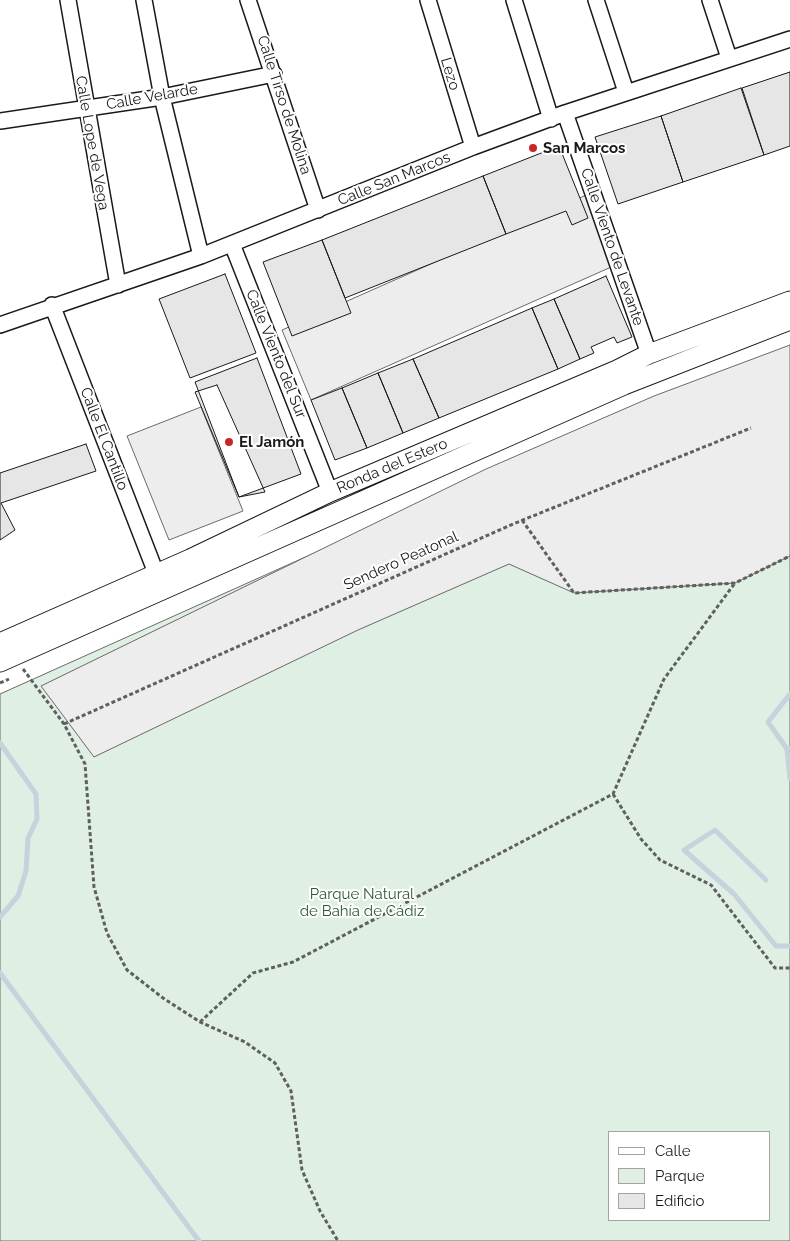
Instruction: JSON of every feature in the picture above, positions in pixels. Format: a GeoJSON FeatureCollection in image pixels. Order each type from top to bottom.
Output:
{"type":"FeatureCollection","features":[{"type":"Feature","properties":{"kind":"street","name":"Calle Lope de Vega"},"geometry":{"type":"LineString","coordinates":[[68,0],[118,285]]}},
{"type":"Feature","properties":{"kind":"street"},"geometry":{"type":"LineString","coordinates":[[144,0],[162,96],[201,256]]}},
{"type":"Feature","properties":{"kind":"street","name":"Calle Tirso de Molina"},"geometry":{"type":"LineString","coordinates":[[248,0],[318,210]]}},
{"type":"Feature","properties":{"kind":"street","name":"Lezo"},"geometry":{"type":"LineString","coordinates":[[428,0],[473,147]]}},
{"type":"Feature","properties":{"kind":"street"},"geometry":{"type":"LineString","coordinates":[[514,0],[551,119]]}},
{"type":"Feature","properties":{"kind":"street"},"geometry":{"type":"LineString","coordinates":[[596,0],[626,92]]}},
{"type":"Feature","properties":{"kind":"street"},"geometry":{"type":"LineString","coordinates":[[710,0],[729,58]]}},
{"type":"Feature","properties":{"kind":"street","name":"Calle San Marcos"},"geometry":{"type":"LineString","coordinates":[[0,325],[52,305],[118,285],[201,256],[473,147],[565,113],[790,38]]}},
{"type":"Feature","properties":{"kind":"street","name":"Calle Velarde"},"geometry":{"type":"LineString","coordinates":[[0,121],[162,96],[274,74]]}},
{"type":"Feature","properties":{"kind":"street","name":"Calle Viento de Levante"},"geometry":{"type":"LineString","coordinates":[[565,113],[649,354]]}},
{"type":"Feature","properties":{"kind":"street","name":"Calle Viento del Sur"},"geometry":{"type":"LineString","coordinates":[[232,244],[330,492]]}},
{"type":"Feature","properties":{"kind":"street","name":"Ronda del Estero"},"geometry":{"type":"LineString","coordinates":[[0,643],[330,492],[617,370],[649,354],[790,301]]}},
{"type":"Feature","properties":{"kind":"street","name":"Calle El Cantillo"},"geometry":{"type":"LineString","coordinates":[[52,305],[156,573]]}},
{"type":"Feature","properties":{"kind":"street","name":"Ronda del Estero"},"geometry":{"type":"LineString","coordinates":[[0,662],[624,385],[790,320]]}},
{"type":"Feature","properties":{"kind":"path","name":"Sendero Peatonal"},"geometry":{"type":"LineString","coordinates":[[64,724],[522,520],[751,428]]}},
{"type":"Feature","properties":{"kind":"path"},"geometry":{"type":"LineString","coordinates":[[522,520],[574,593],[735,583],[790,556]]}},
{"type":"Feature","properties":{"kind":"path"},"geometry":{"type":"LineString","coordinates":[[200,1022],[253,973],[293,962],[613,794],[664,679],[735,583]]}},
{"type":"Feature","properties":{"kind":"path"},"geometry":{"type":"LineString","coordinates":[[26,672],[64,724],[85,764],[94,886],[107,933],[127,970],[163,998],[200,1022],[245,1042],[275,1063],[291,1091],[302,1170],[320,1211],[338,1241]]}},
{"type":"Feature","properties":{"kind":"path"},"geometry":{"type":"LineString","coordinates":[[613,794],[641,839],[660,860],[711,885],[775,968],[790,968]]}},
{"type":"Feature","properties":{"kind":"green space","name":"Parque Natural de Bahía de Cádiz"},"geometry":{"type":"Polygon","coordinates":[[[790,451],[790,1241],[0,1241],[0,694],[506,467],[790,451]]]}},
{"type":"Feature","properties":{"kind":"shaded area"},"geometry":{"type":"Polygon","coordinates":[[[593,192],[618,264],[311,400],[282,330],[593,192]]]}},
{"type":"Feature","properties":{"kind":"shaded area"},"geometry":{"type":"Polygon","coordinates":[[[790,345],[790,556],[735,583],[574,593],[509,564],[358,630],[94,757],[41,686],[486,469],[654,396],[790,345]]]}},
{"type":"Feature","properties":{"kind":"shaded area"},"geometry":{"type":"Polygon","coordinates":[[[201,407],[243,511],[169,540],[127,436],[201,407]]]}},
{"type":"Feature","properties":{"kind":"building"},"geometry":{"type":"Polygon","coordinates":[[[790,72],[790,146],[764,155],[742,88],[790,72]]]}},
{"type":"Feature","properties":{"kind":"building"},"geometry":{"type":"Polygon","coordinates":[[[741,88],[764,155],[683,182],[661,116],[741,88]]]}},
{"type":"Feature","properties":{"kind":"building"},"geometry":{"type":"Polygon","coordinates":[[[661,116],[683,182],[618,204],[595,137],[661,116]]]}},
{"type":"Feature","properties":{"kind":"building"},"geometry":{"type":"Polygon","coordinates":[[[559,146],[588,218],[572,225],[566,211],[506,234],[483,176],[559,146]]]}},
{"type":"Feature","properties":{"kind":"building"},"geometry":{"type":"Polygon","coordinates":[[[483,176],[506,234],[345,298],[322,240],[483,176]]]}},
{"type":"Feature","properties":{"kind":"building"},"geometry":{"type":"Polygon","coordinates":[[[322,240],[351,313],[292,336],[263,262],[322,240]]]}},
{"type":"Feature","properties":{"kind":"building"},"geometry":{"type":"Polygon","coordinates":[[[225,274],[256,353],[190,378],[159,299],[225,274]]]}},
{"type":"Feature","properties":{"kind":"building"},"geometry":{"type":"Polygon","coordinates":[[[606,276],[632,337],[617,343],[614,337],[591,347],[594,353],[580,359],[554,299],[606,276]]]}},
{"type":"Feature","properties":{"kind":"building"},"geometry":{"type":"Polygon","coordinates":[[[554,299],[580,359],[558,369],[532,308],[554,299]]]}},
{"type":"Feature","properties":{"kind":"building"},"geometry":{"type":"Polygon","coordinates":[[[532,308],[558,369],[439,418],[413,359],[532,308]]]}},
{"type":"Feature","properties":{"kind":"building"},"geometry":{"type":"Polygon","coordinates":[[[257,358],[301,474],[239,497],[195,382],[257,358]]]}},
{"type":"Feature","properties":{"kind":"building"},"geometry":{"type":"Polygon","coordinates":[[[413,359],[439,418],[403,433],[378,373],[413,359]]]}},
{"type":"Feature","properties":{"kind":"building"},"geometry":{"type":"Polygon","coordinates":[[[378,373],[403,433],[367,448],[342,388],[378,373]]]}},
{"type":"Feature","properties":{"kind":"building","name":"El Jamón"},"geometry":{"type":"Polygon","coordinates":[[[217,385],[265,492],[239,497],[195,392],[217,385]]]}},
{"type":"Feature","properties":{"kind":"building"},"geometry":{"type":"Polygon","coordinates":[[[342,388],[367,448],[335,460],[311,400],[342,388]]]}},
{"type":"Feature","properties":{"kind":"building"},"geometry":{"type":"Polygon","coordinates":[[[86,444],[96,471],[1,503],[15,530],[0,540],[0,473],[86,444]]]}},
{"type":"Feature","properties":{"kind":"waterway"},"geometry":{"type":"LineString","coordinates":[[787,749],[768,722],[790,694]]}},
{"type":"Feature","properties":{"kind":"waterway"},"geometry":{"type":"LineString","coordinates":[[0,743],[36,794],[37,819],[28,838],[26,871],[18,896],[0,917]]}},
{"type":"Feature","properties":{"kind":"waterway"},"geometry":{"type":"LineString","coordinates":[[789,748],[787,749],[790,779]]}},
{"type":"Feature","properties":{"kind":"waterway"},"geometry":{"type":"LineString","coordinates":[[766,880],[715,830],[684,850],[734,894],[776,946],[790,946]]}},
{"type":"Feature","properties":{"kind":"waterway"},"geometry":{"type":"LineString","coordinates":[[0,973],[199,1241]]}},
{"type":"Feature","properties":{"kind":"place","name":"San Marcos"},"geometry":{"type":"Point","coordinates":[533,148]}},
{"type":"Feature","properties":{"kind":"place","name":"El Jamón"},"geometry":{"type":"Point","coordinates":[229,442]}}]}
